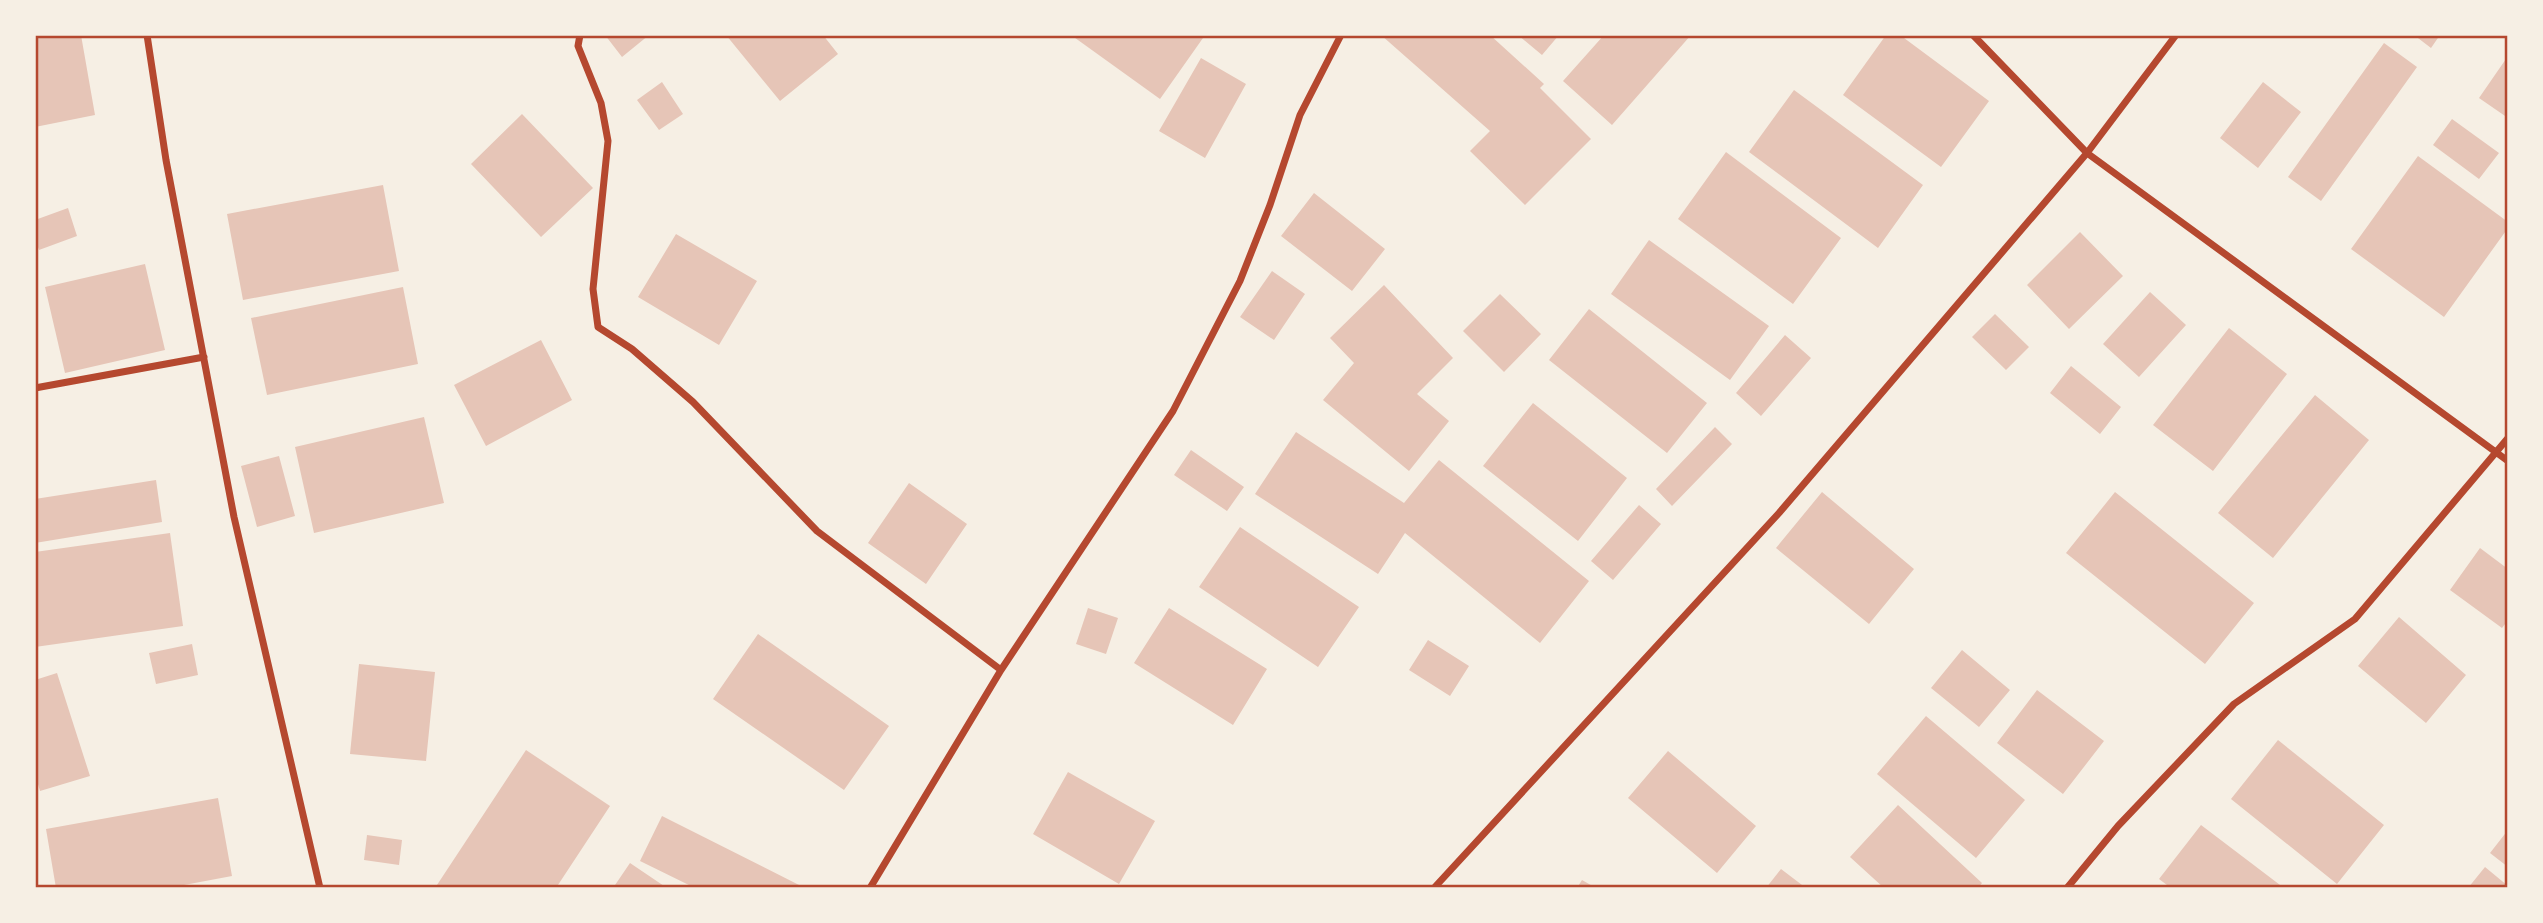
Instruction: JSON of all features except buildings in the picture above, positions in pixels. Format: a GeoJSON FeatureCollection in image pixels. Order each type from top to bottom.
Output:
{"type":"FeatureCollection","features":[{"type":"Feature","properties":{"kind":"street"},"geometry":{"type":"LineString","coordinates":[[147,35],[166,160],[234,517],[320,888]]}},
{"type":"Feature","properties":{"kind":"street"},"geometry":{"type":"LineString","coordinates":[[580,35],[578,46],[601,103],[608,141],[593,289],[598,327],[632,349],[693,402],[817,531],[1001,670]]}},
{"type":"Feature","properties":{"kind":"street"},"geometry":{"type":"LineString","coordinates":[[870,888],[1001,670],[1173,411],[1240,281],[1270,205],[1300,115],[1341,35]]}},
{"type":"Feature","properties":{"kind":"street"},"geometry":{"type":"LineString","coordinates":[[1973,35],[2087,153],[2508,461]]}},
{"type":"Feature","properties":{"kind":"street"},"geometry":{"type":"LineString","coordinates":[[1434,888],[1779,513],[2087,153],[2176,35]]}},
{"type":"Feature","properties":{"kind":"street"},"geometry":{"type":"LineString","coordinates":[[35,388],[204,357]]}},
{"type":"Feature","properties":{"kind":"street"},"geometry":{"type":"LineString","coordinates":[[2067,888],[2118,825],[2234,705],[2355,619],[2508,438]]}}]}
